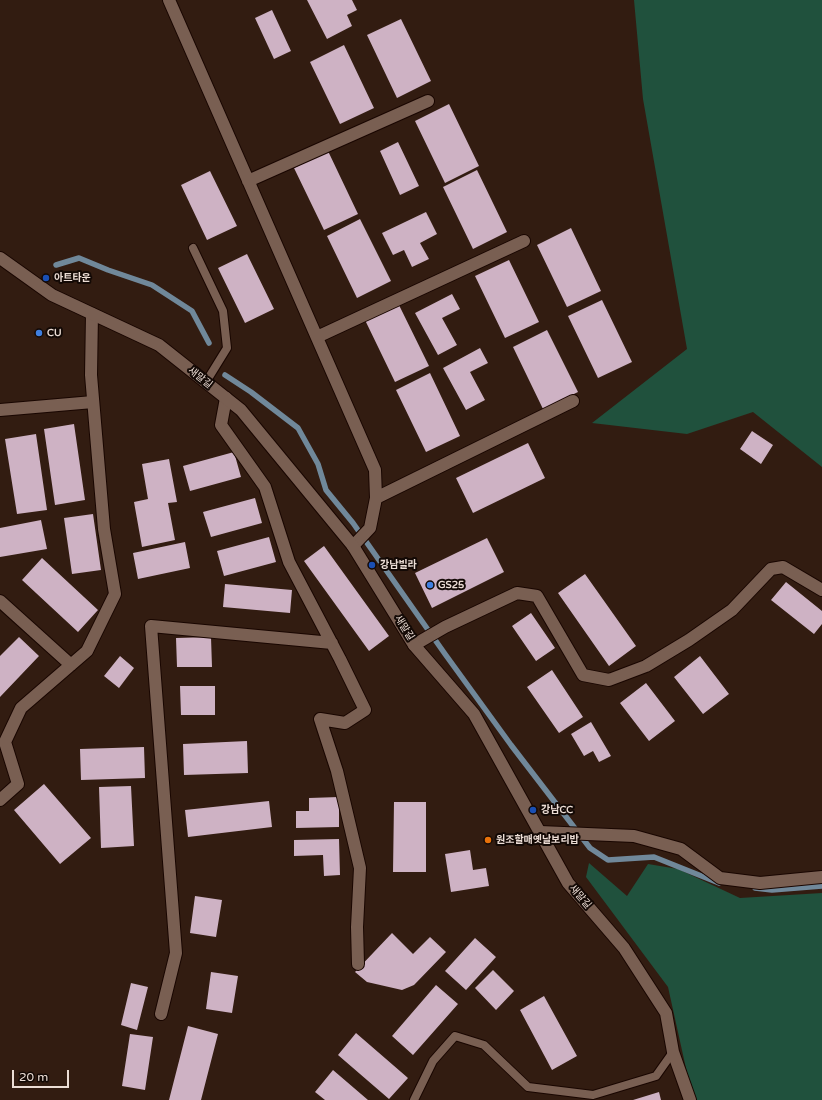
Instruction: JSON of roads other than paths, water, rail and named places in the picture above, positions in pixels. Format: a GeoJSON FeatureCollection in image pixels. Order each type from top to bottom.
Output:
{"type":"FeatureCollection","features":[{"type":"Feature","properties":{"kind":"street"},"geometry":{"type":"LineString","coordinates":[[169,0],[375,470],[376,498],[370,528],[354,546]]}},
{"type":"Feature","properties":{"kind":"street"},"geometry":{"type":"LineString","coordinates":[[248,181],[428,101]]}},
{"type":"Feature","properties":{"kind":"street"},"geometry":{"type":"LineString","coordinates":[[317,337],[524,241]]}},
{"type":"Feature","properties":{"kind":"street","name":"새말길"},"geometry":{"type":"LineString","coordinates":[[0,258],[52,296],[159,345],[241,410],[354,546],[414,645],[474,714],[568,883],[624,948],[666,1013],[673,1052],[690,1100]]}},
{"type":"Feature","properties":{"kind":"street"},"geometry":{"type":"LineString","coordinates":[[0,800],[18,784],[5,742],[21,708],[87,651],[115,594],[104,529],[93,402],[91,375],[92,314]]}},
{"type":"Feature","properties":{"kind":"street"},"geometry":{"type":"LineString","coordinates":[[226,398],[221,424],[265,487],[289,562],[332,643],[365,710],[345,722],[320,719],[337,771],[360,868],[357,927],[358,964]]}},
{"type":"Feature","properties":{"kind":"street"},"geometry":{"type":"LineString","coordinates":[[376,498],[573,401]]}},
{"type":"Feature","properties":{"kind":"street"},"geometry":{"type":"LineString","coordinates":[[0,410],[93,402]]}},
{"type":"Feature","properties":{"kind":"street"},"geometry":{"type":"LineString","coordinates":[[414,645],[445,627],[517,593],[537,596],[584,675],[609,680],[646,666],[695,636],[732,610],[771,569],[783,567],[822,590]]}},
{"type":"Feature","properties":{"kind":"street"},"geometry":{"type":"LineString","coordinates":[[0,601],[71,665]]}},
{"type":"Feature","properties":{"kind":"street"},"geometry":{"type":"LineString","coordinates":[[161,1014],[176,953],[151,626],[332,643]]}},
{"type":"Feature","properties":{"kind":"street"},"geometry":{"type":"LineString","coordinates":[[540,832],[634,836],[681,849],[720,878],[760,883],[822,877]]}},
{"type":"Feature","properties":{"kind":"lane"},"geometry":{"type":"LineString","coordinates":[[194,248],[223,311],[227,348],[206,382]]}},
{"type":"Feature","properties":{"kind":"lane"},"geometry":{"type":"LineString","coordinates":[[414,1100],[433,1061],[455,1036],[484,1046],[528,1087],[593,1095],[656,1076],[673,1052]]}},
{"type":"Feature","properties":{"kind":"waterway"},"geometry":{"type":"LineString","coordinates":[[56,265],[79,258],[152,285],[192,311],[209,343]]}},
{"type":"Feature","properties":{"kind":"waterway"},"geometry":{"type":"LineString","coordinates":[[225,375],[251,392],[298,428],[318,464],[326,490],[353,523],[511,745],[590,848],[608,860],[654,857],[719,883]]}},
{"type":"Feature","properties":{"kind":"waterway"},"geometry":{"type":"LineString","coordinates":[[755,888],[772,890],[822,886]]}},
{"type":"Feature","properties":{"kind":"place","name":"아트타운"},"geometry":{"type":"Point","coordinates":[46,278]}},
{"type":"Feature","properties":{"kind":"place","name":"CU"},"geometry":{"type":"Point","coordinates":[39,333]}},
{"type":"Feature","properties":{"kind":"place","name":"강남빌라"},"geometry":{"type":"Point","coordinates":[372,565]}},
{"type":"Feature","properties":{"kind":"place","name":"GS25"},"geometry":{"type":"Point","coordinates":[430,585]}},
{"type":"Feature","properties":{"kind":"place","name":"강남CC"},"geometry":{"type":"Point","coordinates":[533,810]}},
{"type":"Feature","properties":{"kind":"place","name":"원조할매옛날보리밥"},"geometry":{"type":"Point","coordinates":[488,840]}}]}
